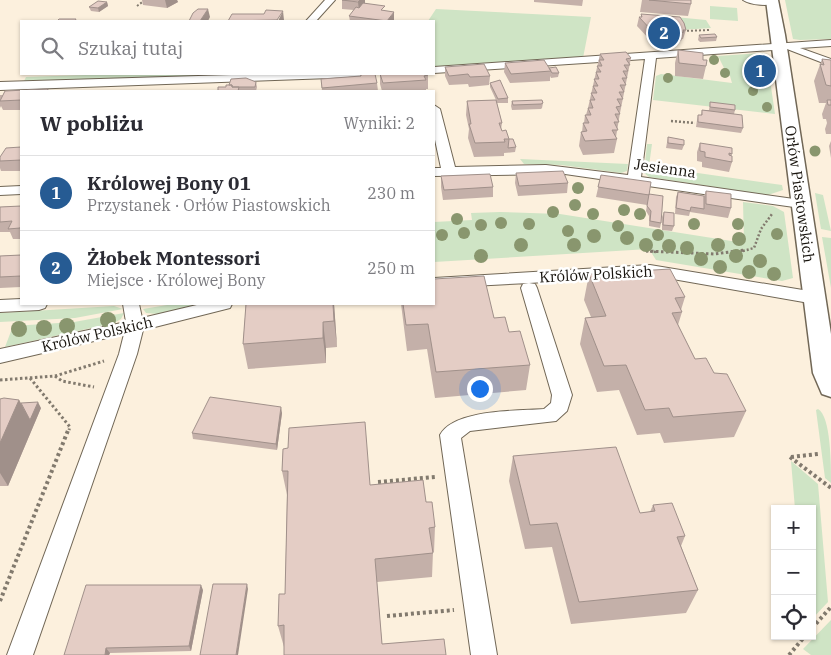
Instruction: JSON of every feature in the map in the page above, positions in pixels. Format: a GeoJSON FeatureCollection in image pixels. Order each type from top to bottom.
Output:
{"type":"FeatureCollection","features":[{"type":"Feature","properties":{"kind":"street"},"geometry":{"type":"LineString","coordinates":[[312,20],[330,0]]}},
{"type":"Feature","properties":{"kind":"street"},"geometry":{"type":"LineString","coordinates":[[748,0],[772,1]]}},
{"type":"Feature","properties":{"kind":"street","name":"Orłów Piastowskich"},"geometry":{"type":"LineString","coordinates":[[772,1],[825,373],[831,388]]}},
{"type":"Feature","properties":{"kind":"street"},"geometry":{"type":"LineString","coordinates":[[435,70],[651,56],[779,45],[831,43]]}},
{"type":"Feature","properties":{"kind":"street"},"geometry":{"type":"LineString","coordinates":[[779,45],[799,50],[831,63]]}},
{"type":"Feature","properties":{"kind":"street"},"geometry":{"type":"LineString","coordinates":[[634,180],[651,56]]}},
{"type":"Feature","properties":{"kind":"street"},"geometry":{"type":"LineString","coordinates":[[0,86],[268,80],[343,75]]}},
{"type":"Feature","properties":{"kind":"street"},"geometry":{"type":"LineString","coordinates":[[435,113],[449,171]]}},
{"type":"Feature","properties":{"kind":"street","name":"Jesienna"},"geometry":{"type":"LineString","coordinates":[[435,172],[546,169],[801,204]]}},
{"type":"Feature","properties":{"kind":"street"},"geometry":{"type":"LineString","coordinates":[[0,191],[20,190]]}},
{"type":"Feature","properties":{"kind":"street","name":"Królów Polskich"},"geometry":{"type":"LineString","coordinates":[[435,283],[650,270],[815,298]]}},
{"type":"Feature","properties":{"kind":"street"},"geometry":{"type":"LineString","coordinates":[[484,655],[450,435],[466,424],[549,416],[560,406],[562,395],[529,288]]}},
{"type":"Feature","properties":{"kind":"street"},"geometry":{"type":"LineString","coordinates":[[0,306],[20,305]]}},
{"type":"Feature","properties":{"kind":"street"},"geometry":{"type":"LineString","coordinates":[[20,655],[128,354],[135,325],[131,305]]}},
{"type":"Feature","properties":{"kind":"street","name":"Królów Polskich"},"geometry":{"type":"LineString","coordinates":[[0,356],[47,347],[220,305]]}},
{"type":"Feature","properties":{"kind":"path"},"geometry":{"type":"LineString","coordinates":[[137,6],[144,0]]}},
{"type":"Feature","properties":{"kind":"path"},"geometry":{"type":"LineString","coordinates":[[682,31],[710,30]]}},
{"type":"Feature","properties":{"kind":"path"},"geometry":{"type":"LineString","coordinates":[[671,121],[695,123]]}},
{"type":"Feature","properties":{"kind":"path"},"geometry":{"type":"LineString","coordinates":[[646,251],[704,254],[754,248],[761,229],[773,214]]}},
{"type":"Feature","properties":{"kind":"path"},"geometry":{"type":"LineString","coordinates":[[0,380],[54,376],[128,354]]}},
{"type":"Feature","properties":{"kind":"path"},"geometry":{"type":"LineString","coordinates":[[54,376],[62,381],[115,390]]}},
{"type":"Feature","properties":{"kind":"path"},"geometry":{"type":"LineString","coordinates":[[0,601],[70,427],[30,378]]}},
{"type":"Feature","properties":{"kind":"path"},"geometry":{"type":"LineString","coordinates":[[818,454],[790,457],[831,488]]}},
{"type":"Feature","properties":{"kind":"path"},"geometry":{"type":"LineString","coordinates":[[378,482],[456,476]]}},
{"type":"Feature","properties":{"kind":"path"},"geometry":{"type":"LineString","coordinates":[[816,624],[831,607]]}},
{"type":"Feature","properties":{"kind":"path"},"geometry":{"type":"LineString","coordinates":[[387,616],[477,608]]}},
{"type":"Feature","properties":{"kind":"path"},"geometry":{"type":"LineString","coordinates":[[788,655],[801,640]]}},
{"type":"Feature","properties":{"kind":"green space"},"geometry":{"type":"Polygon","coordinates":[[[785,0],[831,0],[831,39],[793,39],[785,0]]]}},
{"type":"Feature","properties":{"kind":"green space"},"geometry":{"type":"Polygon","coordinates":[[[710,6],[737,8],[738,21],[710,19],[710,6]]]}},
{"type":"Feature","properties":{"kind":"green space"},"geometry":{"type":"Polygon","coordinates":[[[436,9],[591,17],[583,58],[435,67],[435,20],[429,20],[436,9]]]}},
{"type":"Feature","properties":{"kind":"green space"},"geometry":{"type":"Polygon","coordinates":[[[675,17],[706,20],[711,28],[680,30],[675,17]]]}},
{"type":"Feature","properties":{"kind":"green space"},"geometry":{"type":"Polygon","coordinates":[[[766,54],[768,58],[762,62],[763,69],[758,69],[758,73],[764,74],[770,80],[775,114],[653,100],[656,76],[661,74],[732,83],[718,56],[766,54]]]}},
{"type":"Feature","properties":{"kind":"green space"},"geometry":{"type":"Polygon","coordinates":[[[85,75],[196,75],[24,81],[26,77],[85,75]]]}},
{"type":"Feature","properties":{"kind":"green space"},"geometry":{"type":"Polygon","coordinates":[[[647,144],[652,144],[649,166],[782,185],[783,190],[768,195],[649,177],[644,173],[647,144]]]}},
{"type":"Feature","properties":{"kind":"green space"},"geometry":{"type":"Polygon","coordinates":[[[520,159],[628,164],[627,171],[621,173],[561,165],[524,164],[520,159]]]}},
{"type":"Feature","properties":{"kind":"green space"},"geometry":{"type":"Polygon","coordinates":[[[815,193],[823,195],[831,231],[821,229],[815,193]]]}},
{"type":"Feature","properties":{"kind":"green space"},"geometry":{"type":"Polygon","coordinates":[[[743,202],[773,206],[784,212],[793,278],[782,281],[656,260],[649,249],[435,262],[435,222],[472,220],[471,213],[560,214],[744,243],[743,202]]]}},
{"type":"Feature","properties":{"kind":"green space"},"geometry":{"type":"Polygon","coordinates":[[[822,237],[831,238],[831,288],[822,237]]]}},
{"type":"Feature","properties":{"kind":"green space"},"geometry":{"type":"Polygon","coordinates":[[[167,305],[197,305],[158,314],[146,313],[143,309],[167,305]]]}},
{"type":"Feature","properties":{"kind":"green space"},"geometry":{"type":"Polygon","coordinates":[[[114,306],[123,309],[75,318],[0,322],[0,313],[114,306]]]}},
{"type":"Feature","properties":{"kind":"green space"},"geometry":{"type":"Polygon","coordinates":[[[124,313],[121,319],[114,323],[5,347],[13,326],[74,322],[124,313]]]}},
{"type":"Feature","properties":{"kind":"green space"},"geometry":{"type":"Polygon","coordinates":[[[818,409],[826,421],[828,431],[831,483],[825,478],[816,410],[818,409]]]}},
{"type":"Feature","properties":{"kind":"green space"},"geometry":{"type":"Polygon","coordinates":[[[791,461],[818,484],[828,602],[816,615],[816,505],[795,505],[791,461]]]}},
{"type":"Feature","properties":{"kind":"green space"},"geometry":{"type":"Polygon","coordinates":[[[831,620],[831,655],[811,655],[803,649],[812,640],[816,640],[816,636],[831,620]]]}},
{"type":"Feature","properties":{"kind":"building"},"geometry":{"type":"Polygon","coordinates":[[[342,0],[360,0],[358,2],[342,0]]]}},
{"type":"Feature","properties":{"kind":"building"},"geometry":{"type":"Polygon","coordinates":[[[649,0],[691,0],[691,4],[649,0]]]}},
{"type":"Feature","properties":{"kind":"building"},"geometry":{"type":"Polygon","coordinates":[[[98,1],[107,2],[98,8],[89,7],[98,1]]]}},
{"type":"Feature","properties":{"kind":"building"},"geometry":{"type":"Polygon","coordinates":[[[363,3],[385,6],[381,10],[394,12],[388,20],[349,16],[356,7],[359,8],[363,3]]]}},
{"type":"Feature","properties":{"kind":"building"},"geometry":{"type":"Polygon","coordinates":[[[198,9],[208,9],[201,20],[190,20],[193,13],[198,9]]]}},
{"type":"Feature","properties":{"kind":"building"},"geometry":{"type":"Polygon","coordinates":[[[266,10],[283,11],[277,20],[229,20],[232,14],[264,14],[266,10]]]}},
{"type":"Feature","properties":{"kind":"building"},"geometry":{"type":"Polygon","coordinates":[[[641,14],[680,17],[686,30],[683,30],[684,32],[660,34],[653,32],[639,17],[642,17],[641,14]]]}},
{"type":"Feature","properties":{"kind":"building"},"geometry":{"type":"Polygon","coordinates":[[[59,19],[76,19],[76,20],[59,19]]]}},
{"type":"Feature","properties":{"kind":"building"},"geometry":{"type":"Polygon","coordinates":[[[715,34],[717,37],[701,38],[699,35],[715,34]]]}},
{"type":"Feature","properties":{"kind":"building"},"geometry":{"type":"Polygon","coordinates":[[[678,50],[703,53],[703,60],[707,60],[706,66],[679,63],[678,50]]]}},
{"type":"Feature","properties":{"kind":"building"},"geometry":{"type":"Polygon","coordinates":[[[626,52],[631,58],[626,59],[630,65],[624,65],[628,71],[623,71],[627,78],[622,78],[626,85],[620,85],[624,92],[619,92],[623,99],[617,99],[621,106],[616,107],[620,114],[615,114],[619,122],[614,122],[618,130],[612,130],[617,139],[585,141],[581,132],[587,131],[583,123],[589,123],[585,115],[591,115],[588,108],[593,108],[590,100],[595,100],[591,93],[597,93],[593,86],[598,86],[594,79],[599,79],[596,72],[601,72],[597,66],[602,66],[599,60],[604,60],[600,54],[626,52]]]}},
{"type":"Feature","properties":{"kind":"building"},"geometry":{"type":"Polygon","coordinates":[[[822,59],[831,60],[831,86],[826,85],[820,64],[824,65],[822,59]]]}},
{"type":"Feature","properties":{"kind":"building"},"geometry":{"type":"Polygon","coordinates":[[[544,60],[551,71],[511,74],[505,63],[544,60]]]}},
{"type":"Feature","properties":{"kind":"building"},"geometry":{"type":"Polygon","coordinates":[[[484,64],[490,76],[470,77],[468,74],[449,76],[445,67],[484,64]]]}},
{"type":"Feature","properties":{"kind":"building"},"geometry":{"type":"Polygon","coordinates":[[[556,67],[559,73],[552,73],[549,68],[556,67]]]}},
{"type":"Feature","properties":{"kind":"building"},"geometry":{"type":"Polygon","coordinates":[[[375,75],[377,83],[322,88],[321,79],[375,75]]]}},
{"type":"Feature","properties":{"kind":"building"},"geometry":{"type":"Polygon","coordinates":[[[380,75],[428,75],[424,76],[426,80],[383,83],[380,75]]]}},
{"type":"Feature","properties":{"kind":"building"},"geometry":{"type":"Polygon","coordinates":[[[246,78],[256,82],[255,87],[232,87],[232,85],[229,85],[231,79],[246,78]]]}},
{"type":"Feature","properties":{"kind":"building"},"geometry":{"type":"Polygon","coordinates":[[[500,80],[508,98],[498,99],[490,83],[500,80]]]}},
{"type":"Feature","properties":{"kind":"building"},"geometry":{"type":"Polygon","coordinates":[[[226,85],[232,85],[232,87],[239,87],[238,90],[218,90],[218,87],[226,87],[226,85]]]}},
{"type":"Feature","properties":{"kind":"building"},"geometry":{"type":"Polygon","coordinates":[[[20,90],[20,100],[0,101],[5,91],[20,90]]]}},
{"type":"Feature","properties":{"kind":"building"},"geometry":{"type":"Polygon","coordinates":[[[496,100],[502,123],[499,123],[502,131],[506,130],[509,139],[504,139],[505,142],[475,143],[469,124],[471,124],[467,101],[496,100]]]}},
{"type":"Feature","properties":{"kind":"building"},"geometry":{"type":"Polygon","coordinates":[[[542,100],[543,103],[541,104],[513,105],[512,101],[542,100]]]}},
{"type":"Feature","properties":{"kind":"building"},"geometry":{"type":"Polygon","coordinates":[[[827,100],[831,100],[831,105],[828,105],[827,100]]]}},
{"type":"Feature","properties":{"kind":"building"},"geometry":{"type":"Polygon","coordinates":[[[710,102],[735,105],[735,110],[710,107],[710,102]]]}},
{"type":"Feature","properties":{"kind":"building"},"geometry":{"type":"Polygon","coordinates":[[[702,110],[742,115],[743,128],[698,122],[698,115],[702,115],[702,110]]]}},
{"type":"Feature","properties":{"kind":"building"},"geometry":{"type":"Polygon","coordinates":[[[668,137],[684,140],[684,145],[668,143],[668,137]]]}},
{"type":"Feature","properties":{"kind":"building"},"geometry":{"type":"Polygon","coordinates":[[[509,139],[513,139],[516,147],[508,148],[509,139]]]}},
{"type":"Feature","properties":{"kind":"building"},"geometry":{"type":"Polygon","coordinates":[[[700,143],[732,148],[732,154],[729,153],[729,155],[732,156],[732,162],[705,157],[705,152],[700,151],[700,143]]]}},
{"type":"Feature","properties":{"kind":"building"},"geometry":{"type":"Polygon","coordinates":[[[20,147],[20,160],[0,161],[0,157],[6,148],[20,147]]]}},
{"type":"Feature","properties":{"kind":"building"},"geometry":{"type":"Polygon","coordinates":[[[563,171],[568,183],[519,186],[516,173],[563,171]]]}},
{"type":"Feature","properties":{"kind":"building"},"geometry":{"type":"Polygon","coordinates":[[[490,174],[493,187],[444,190],[441,176],[490,174]]]}},
{"type":"Feature","properties":{"kind":"building"},"geometry":{"type":"Polygon","coordinates":[[[601,175],[651,182],[649,195],[598,187],[601,175]]]}},
{"type":"Feature","properties":{"kind":"building"},"geometry":{"type":"Polygon","coordinates":[[[706,191],[731,194],[731,208],[706,204],[706,191]]]}},
{"type":"Feature","properties":{"kind":"building"},"geometry":{"type":"Polygon","coordinates":[[[678,192],[704,196],[704,209],[691,207],[690,211],[676,208],[678,192]]]}},
{"type":"Feature","properties":{"kind":"building"},"geometry":{"type":"Polygon","coordinates":[[[649,194],[663,196],[661,223],[650,221],[651,211],[647,206],[649,194]]]}},
{"type":"Feature","properties":{"kind":"building"},"geometry":{"type":"Polygon","coordinates":[[[20,206],[20,228],[8,229],[12,221],[0,222],[0,207],[20,206]]]}},
{"type":"Feature","properties":{"kind":"building"},"geometry":{"type":"Polygon","coordinates":[[[664,212],[674,213],[674,226],[663,225],[664,212]]]}},
{"type":"Feature","properties":{"kind":"building"},"geometry":{"type":"Polygon","coordinates":[[[20,255],[20,276],[0,277],[0,256],[20,255]]]}},
{"type":"Feature","properties":{"kind":"building"},"geometry":{"type":"Polygon","coordinates":[[[670,269],[685,297],[675,298],[682,312],[672,313],[695,359],[706,358],[714,373],[727,374],[746,411],[673,417],[669,408],[645,410],[626,365],[604,366],[585,318],[606,316],[589,274],[670,269]]]}},
{"type":"Feature","properties":{"kind":"building"},"geometry":{"type":"Polygon","coordinates":[[[484,276],[494,318],[505,317],[509,332],[520,331],[530,365],[436,372],[428,324],[406,325],[403,305],[435,305],[435,279],[484,276]]]}},
{"type":"Feature","properties":{"kind":"building"},"geometry":{"type":"Polygon","coordinates":[[[246,305],[333,305],[334,321],[323,322],[323,338],[243,344],[246,305]]]}},
{"type":"Feature","properties":{"kind":"building"},"geometry":{"type":"Polygon","coordinates":[[[210,397],[281,407],[276,444],[192,433],[210,397]]]}},
{"type":"Feature","properties":{"kind":"building"},"geometry":{"type":"Polygon","coordinates":[[[0,399],[19,400],[0,443],[0,399]]]}},
{"type":"Feature","properties":{"kind":"building"},"geometry":{"type":"Polygon","coordinates":[[[38,402],[30,420],[21,403],[38,402]]]}},
{"type":"Feature","properties":{"kind":"building"},"geometry":{"type":"Polygon","coordinates":[[[365,422],[370,485],[423,480],[426,502],[432,502],[435,527],[429,528],[433,553],[375,559],[382,644],[444,639],[446,655],[284,655],[284,625],[278,626],[279,594],[285,594],[288,471],[282,471],[283,449],[288,448],[289,428],[365,422]]]}},
{"type":"Feature","properties":{"kind":"building"},"geometry":{"type":"Polygon","coordinates":[[[616,447],[640,513],[655,511],[653,505],[672,503],[685,536],[677,537],[698,590],[579,602],[557,523],[530,525],[513,456],[616,447]]]}},
{"type":"Feature","properties":{"kind":"building"},"geometry":{"type":"Polygon","coordinates":[[[213,584],[247,584],[236,655],[200,655],[213,584]]]}},
{"type":"Feature","properties":{"kind":"building"},"geometry":{"type":"Polygon","coordinates":[[[86,585],[201,585],[189,646],[106,648],[105,655],[64,655],[86,585]]]}},
{"type":"Feature","properties":{"kind":"place","name":"Żłobek Montessori"},"geometry":{"type":"Point","coordinates":[664,33]}},
{"type":"Feature","properties":{"kind":"place","name":"Królowej Bony 01"},"geometry":{"type":"Point","coordinates":[760,71]}}]}
